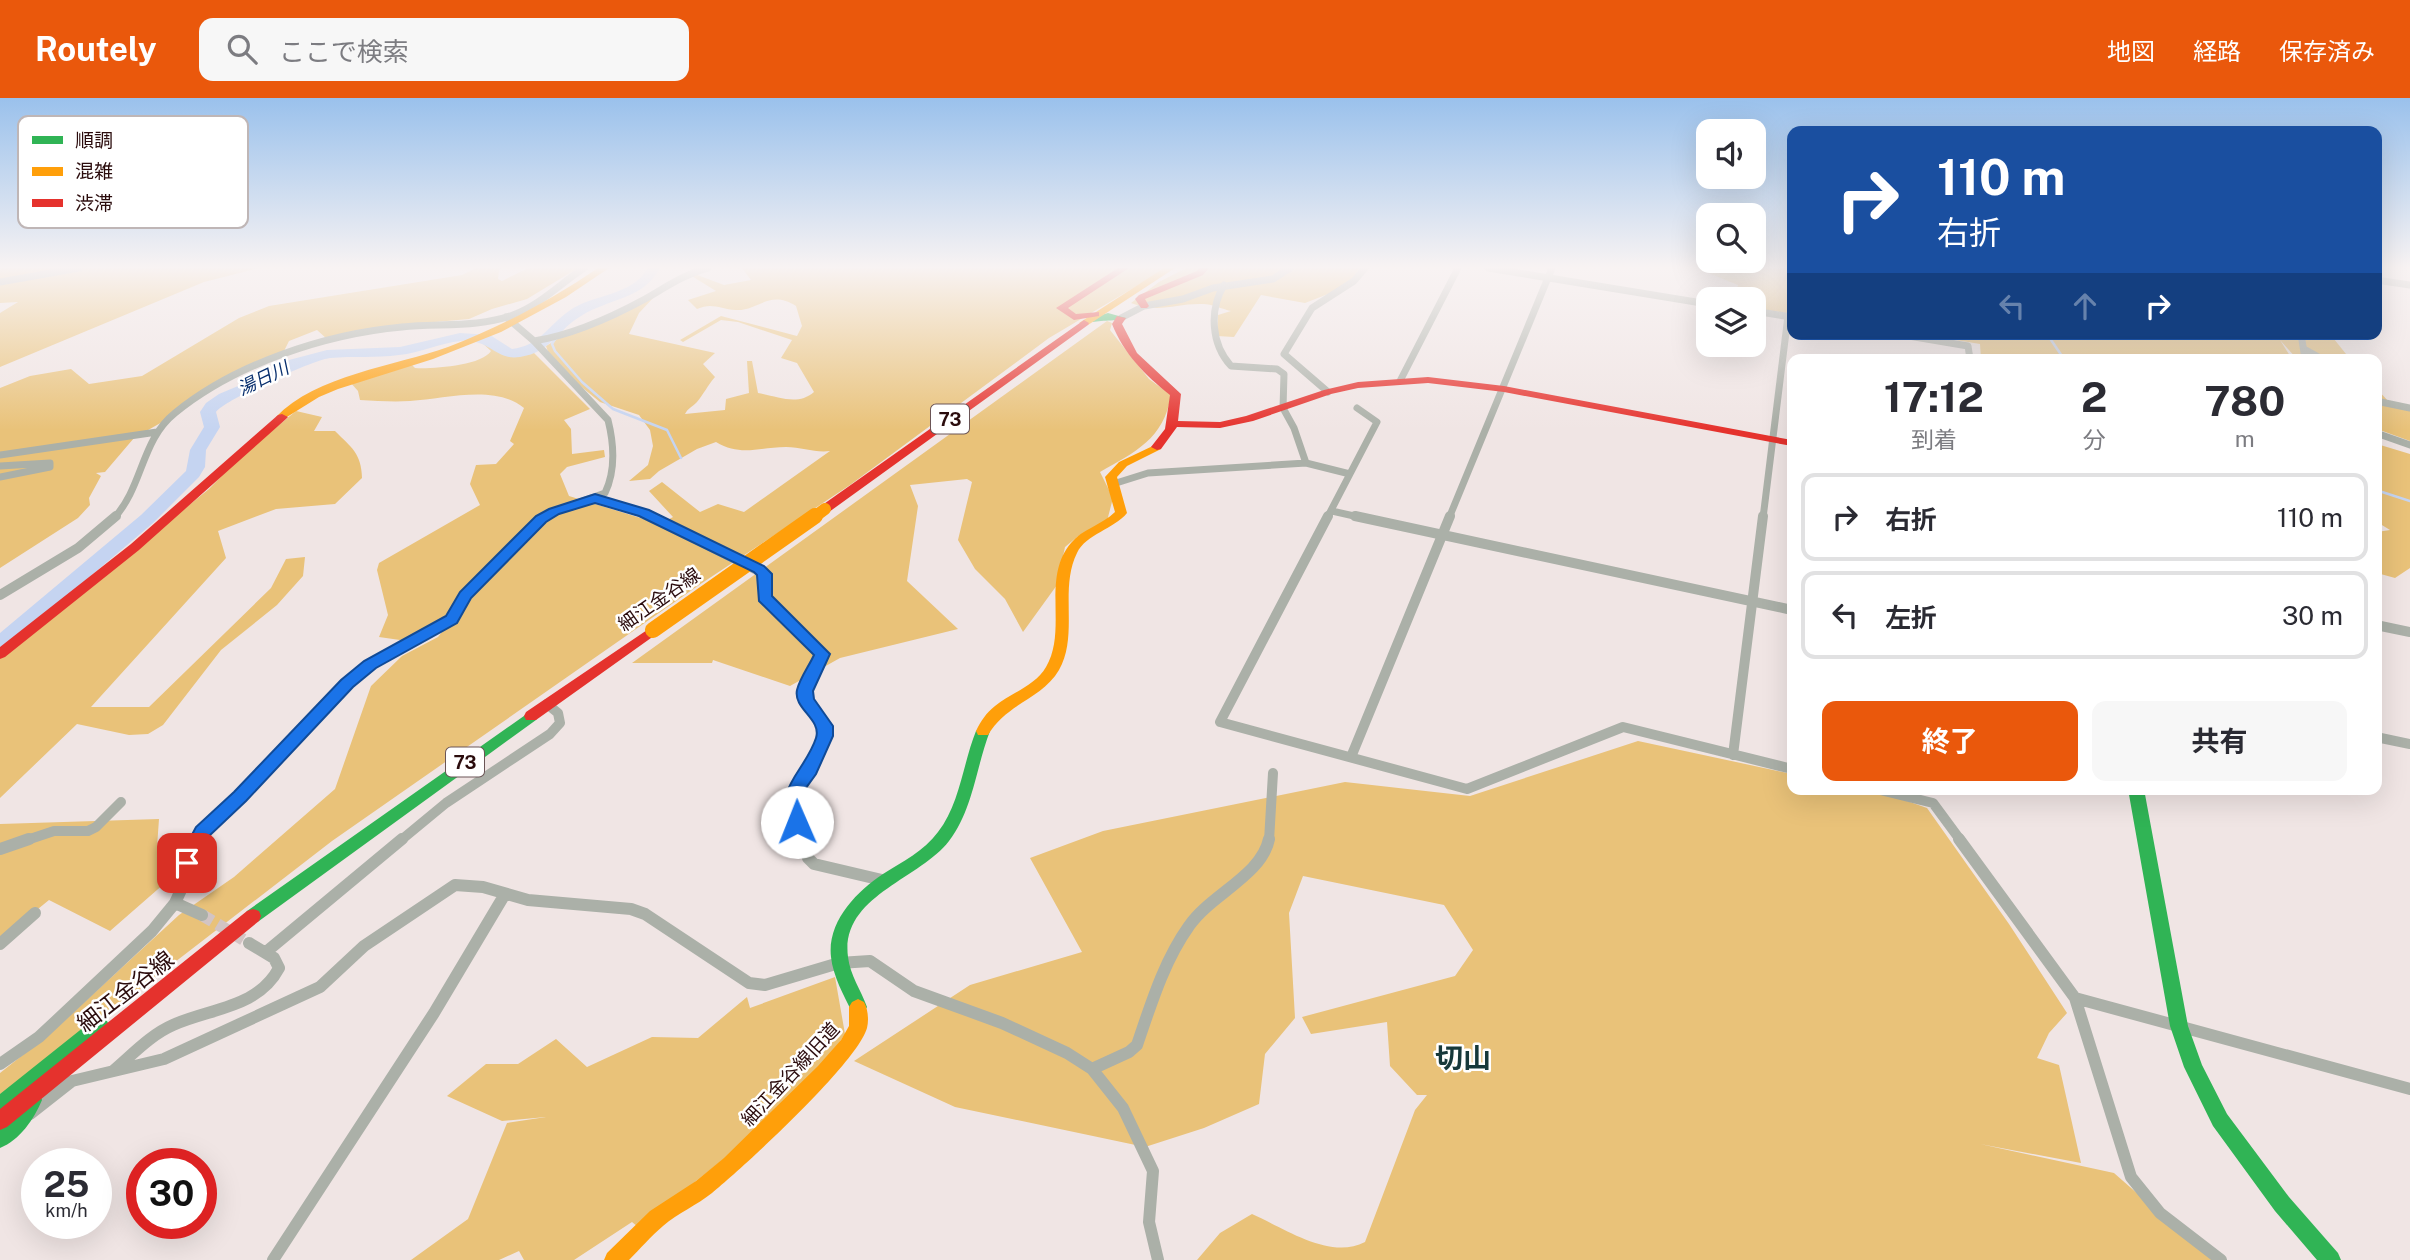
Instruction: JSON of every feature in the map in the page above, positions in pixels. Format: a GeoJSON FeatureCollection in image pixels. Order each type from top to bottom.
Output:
{"type":"FeatureCollection","features":[{"type":"Feature","properties":{"kind":"street"},"geometry":{"type":"LineString","coordinates":[[0,595],[73,550],[115,518],[124,506],[157,432],[169,418],[212,390],[257,365],[309,345],[406,326],[485,322]]}},
{"type":"Feature","properties":{"kind":"street"},"geometry":{"type":"LineString","coordinates":[[0,654],[135,547],[293,408],[340,383],[429,357],[506,322]]}},
{"type":"Feature","properties":{"kind":"street"},"geometry":{"type":"LineString","coordinates":[[0,1064],[39,1037],[152,931],[175,903],[185,881],[187,863],[202,832],[240,797],[347,683],[370,665],[451,619],[465,596],[541,519],[605,493],[611,479],[612,433],[608,420],[513,322]]}},
{"type":"Feature","properties":{"kind":"street"},"geometry":{"type":"LineString","coordinates":[[534,341],[554,339],[594,322]]}},
{"type":"Feature","properties":{"kind":"street","name":"細江金谷線"},"geometry":{"type":"LineString","coordinates":[[0,1105],[212,939],[278,896],[825,509],[1081,322]]}},
{"type":"Feature","properties":{"kind":"street"},"geometry":{"type":"LineString","coordinates":[[839,963],[842,936],[859,901],[882,880],[926,854],[943,837],[955,817],[984,730],[992,715],[1005,703],[1032,690],[1054,667],[1058,656],[1066,564],[1072,548],[1081,540],[1114,524],[1121,513],[1111,477],[1115,468],[1156,449],[1173,424],[1175,394],[1141,366],[1122,338],[1118,322]]}},
{"type":"Feature","properties":{"kind":"street"},"geometry":{"type":"LineString","coordinates":[[1216,322],[1222,357],[1231,366],[1277,369],[1284,374],[1283,408],[1294,428],[1306,463]]}},
{"type":"Feature","properties":{"kind":"street"},"geometry":{"type":"LineString","coordinates":[[1303,322],[1284,354],[1328,392]]}},
{"type":"Feature","properties":{"kind":"street"},"geometry":{"type":"LineString","coordinates":[[1400,381],[1430,322]]}},
{"type":"Feature","properties":{"kind":"street"},"geometry":{"type":"LineString","coordinates":[[1351,757],[1530,322]]}},
{"type":"Feature","properties":{"kind":"street"},"geometry":{"type":"LineString","coordinates":[[1733,755],[1787,339]]}},
{"type":"Feature","properties":{"kind":"street"},"geometry":{"type":"LineString","coordinates":[[1932,340],[1968,346],[1969,354]]}},
{"type":"Feature","properties":{"kind":"street"},"geometry":{"type":"LineString","coordinates":[[2302,340],[2304,354]]}},
{"type":"Feature","properties":{"kind":"street"},"geometry":{"type":"LineString","coordinates":[[2304,349],[2313,354]]}},
{"type":"Feature","properties":{"kind":"street"},"geometry":{"type":"LineString","coordinates":[[1173,424],[1220,425],[1249,419],[1328,392],[1400,381],[1463,383],[1504,389],[1787,442]]}},
{"type":"Feature","properties":{"kind":"street"},"geometry":{"type":"LineString","coordinates":[[2382,402],[2410,408]]}},
{"type":"Feature","properties":{"kind":"street"},"geometry":{"type":"LineString","coordinates":[[1357,408],[1377,422],[1220,722],[1467,789],[1623,727],[1787,768]]}},
{"type":"Feature","properties":{"kind":"street"},"geometry":{"type":"LineString","coordinates":[[0,455],[157,432]]}},
{"type":"Feature","properties":{"kind":"street"},"geometry":{"type":"LineString","coordinates":[[2382,435],[2410,445]]}},
{"type":"Feature","properties":{"kind":"street"},"geometry":{"type":"LineString","coordinates":[[0,466],[50,463],[50,467],[0,477]]}},
{"type":"Feature","properties":{"kind":"street"},"geometry":{"type":"LineString","coordinates":[[1113,484],[1148,472],[1306,463],[1350,474]]}},
{"type":"Feature","properties":{"kind":"street"},"geometry":{"type":"LineString","coordinates":[[595,498],[644,513],[765,574],[765,597],[822,654],[805,691],[806,700],[824,726],[825,736],[807,774],[793,793],[792,803],[808,858],[814,864],[882,880]]}},
{"type":"Feature","properties":{"kind":"street"},"geometry":{"type":"LineString","coordinates":[[1332,511],[1787,609]]}},
{"type":"Feature","properties":{"kind":"street"},"geometry":{"type":"LineString","coordinates":[[2382,626],[2410,632]]}},
{"type":"Feature","properties":{"kind":"street"},"geometry":{"type":"LineString","coordinates":[[266,952],[446,803],[550,734],[560,723],[558,713],[547,704]]}},
{"type":"Feature","properties":{"kind":"street"},"geometry":{"type":"LineString","coordinates":[[2382,738],[2410,744]]}},
{"type":"Feature","properties":{"kind":"street"},"geometry":{"type":"LineString","coordinates":[[1091,1069],[1129,1052],[1137,1045],[1162,974],[1186,930],[1215,895],[1265,854],[1269,837],[1273,773]]}},
{"type":"Feature","properties":{"kind":"street"},"geometry":{"type":"LineString","coordinates":[[1900,795],[1933,803],[2075,998],[2131,1177],[2140,1194],[2165,1219],[2221,1260]]}},
{"type":"Feature","properties":{"kind":"street"},"geometry":{"type":"LineString","coordinates":[[2137,795],[2179,1026],[2193,1067],[2220,1120],[2282,1204],[2331,1260]]}},
{"type":"Feature","properties":{"kind":"street"},"geometry":{"type":"LineString","coordinates":[[0,849],[54,831],[88,831],[96,827],[121,802]]}},
{"type":"Feature","properties":{"kind":"street"},"geometry":{"type":"LineString","coordinates":[[19,1122],[72,1081],[164,1059],[320,988],[364,946],[455,885],[471,883],[529,900],[630,907],[645,914],[749,983],[765,985],[839,963],[870,961],[914,991],[1002,1023],[1067,1053],[1091,1069],[1123,1108],[1153,1171],[1149,1222],[1158,1260]]}},
{"type":"Feature","properties":{"kind":"street"},"geometry":{"type":"LineString","coordinates":[[273,1260],[434,1013],[505,894]]}},
{"type":"Feature","properties":{"kind":"street","name":"細江金谷線"},"geometry":{"type":"LineString","coordinates":[[0,1121],[278,896]]}},
{"type":"Feature","properties":{"kind":"street"},"geometry":{"type":"LineString","coordinates":[[175,903],[202,915]]}},
{"type":"Feature","properties":{"kind":"street"},"geometry":{"type":"LineString","coordinates":[[0,944],[35,913]]}},
{"type":"Feature","properties":{"kind":"street"},"geometry":{"type":"LineString","coordinates":[[113,1072],[155,1035],[173,1025],[250,998],[270,985],[279,968],[274,958],[249,943]]}},
{"type":"Feature","properties":{"kind":"street","name":"細江金谷線旧道"},"geometry":{"type":"LineString","coordinates":[[614,1260],[663,1214],[707,1185],[740,1158],[838,1059],[855,1035],[861,1021],[859,1007],[839,963]]}},
{"type":"Feature","properties":{"kind":"street"},"geometry":{"type":"LineString","coordinates":[[2075,998],[2410,1089]]}},
{"type":"Feature","properties":{"kind":"street","name":"73"},"geometry":{"type":"LineString","coordinates":[[0,1139],[19,1122],[39,1088]]}},
{"type":"Feature","properties":{"kind":"shaded area"},"geometry":{"type":"Polygon","coordinates":[[[0,322],[107,322],[0,367],[0,322]]]}},
{"type":"Feature","properties":{"kind":"shaded area"},"geometry":{"type":"Polygon","coordinates":[[[232,322],[433,322],[327,339],[317,330],[289,341],[283,353],[218,385],[134,438],[105,472],[96,473],[101,476],[89,498],[90,505],[78,518],[0,568],[0,388],[30,376],[71,369],[89,384],[142,376],[232,322]]]}},
{"type":"Feature","properties":{"kind":"shaded area"},"geometry":{"type":"Polygon","coordinates":[[[594,322],[635,322],[629,334],[715,353],[703,364],[715,377],[685,414],[725,410],[726,399],[749,393],[747,361],[752,361],[758,393],[795,400],[814,392],[797,363],[781,358],[792,340],[739,322],[797,336],[802,326],[801,322],[1076,322],[1049,338],[850,485],[702,583],[332,841],[0,1097],[0,1073],[53,1031],[179,915],[234,877],[335,789],[371,686],[402,656],[438,637],[445,628],[407,641],[379,637],[388,615],[377,570],[379,563],[480,505],[470,484],[476,465],[496,464],[514,444],[510,441],[524,408],[499,396],[484,395],[404,401],[360,400],[358,391],[350,382],[412,365],[415,368],[433,368],[456,366],[477,360],[491,351],[481,342],[509,355],[534,353],[590,409],[564,420],[571,429],[572,454],[604,450],[605,457],[567,467],[560,474],[569,496],[660,524],[673,517],[649,491],[662,482],[700,512],[718,504],[744,512],[830,451],[786,447],[742,450],[725,447],[716,442],[697,449],[650,479],[629,481],[648,465],[653,446],[650,430],[639,415],[600,402],[552,363],[546,346],[594,322]]]}},
{"type":"Feature","properties":{"kind":"shaded area"},"geometry":{"type":"Polygon","coordinates":[[[710,322],[717,322],[683,342],[680,340],[710,322]]]}},
{"type":"Feature","properties":{"kind":"shaded area"},"geometry":{"type":"Polygon","coordinates":[[[1105,322],[1112,323],[1110,330],[1149,379],[1171,395],[1162,423],[1155,433],[1125,458],[1100,472],[1113,498],[1107,521],[1077,537],[1065,547],[1057,585],[1023,632],[1005,599],[975,569],[958,540],[972,482],[967,479],[910,485],[918,506],[907,581],[958,629],[840,658],[790,686],[713,660],[712,663],[632,663],[1105,322]]]}},
{"type":"Feature","properties":{"kind":"shaded area"},"geometry":{"type":"Polygon","coordinates":[[[1218,322],[1243,322],[1234,337],[1217,336],[1218,322]]]}},
{"type":"Feature","properties":{"kind":"shaded area"},"geometry":{"type":"Polygon","coordinates":[[[1956,340],[2280,340],[2289,354],[1981,354],[1980,344],[1956,340]]]}},
{"type":"Feature","properties":{"kind":"shaded area"},"geometry":{"type":"Polygon","coordinates":[[[2280,340],[2335,340],[2346,354],[2293,354],[2280,340]]]}},
{"type":"Feature","properties":{"kind":"shaded area"},"geometry":{"type":"Polygon","coordinates":[[[2382,394],[2389,402],[2410,407],[2410,441],[2382,431],[2382,394]]]}},
{"type":"Feature","properties":{"kind":"shaded area"},"geometry":{"type":"Polygon","coordinates":[[[296,411],[322,417],[314,431],[335,431],[358,457],[362,478],[335,504],[276,509],[218,531],[226,558],[91,707],[149,707],[271,588],[286,559],[305,557],[303,576],[277,605],[221,650],[163,725],[148,734],[129,735],[77,724],[0,798],[0,658],[209,489],[238,459],[296,411]]]}},
{"type":"Feature","properties":{"kind":"shaded area"},"geometry":{"type":"Polygon","coordinates":[[[2382,446],[2410,454],[2410,568],[2395,578],[2382,574],[2382,531],[2390,530],[2382,525],[2382,446]]]}},
{"type":"Feature","properties":{"kind":"shaded area"},"geometry":{"type":"Polygon","coordinates":[[[1638,741],[1787,773],[1787,795],[1890,795],[1927,808],[2009,924],[2067,1013],[2049,1033],[2037,1058],[2059,1065],[2081,1163],[1980,1144],[2114,1173],[2213,1260],[1197,1260],[1220,1233],[1252,1214],[1323,1245],[1351,1247],[1365,1242],[1415,1110],[1427,1095],[1417,1095],[1390,1066],[1387,1022],[1311,1034],[1302,1017],[1455,976],[1473,950],[1444,905],[1303,876],[1289,913],[1295,1018],[1265,1054],[1259,1104],[1204,1128],[1145,1147],[955,1107],[854,1061],[970,985],[1082,952],[1030,858],[1103,831],[1345,782],[1470,796],[1638,741]]]}},
{"type":"Feature","properties":{"kind":"shaded area"},"geometry":{"type":"Polygon","coordinates":[[[159,819],[157,847],[188,852],[165,883],[110,931],[49,900],[0,940],[0,824],[159,819]]]}},
{"type":"Feature","properties":{"kind":"shaded area"},"geometry":{"type":"Polygon","coordinates":[[[835,977],[845,1034],[820,1071],[730,1154],[638,1227],[632,1222],[574,1260],[524,1260],[519,1251],[499,1260],[411,1260],[468,1219],[507,1123],[546,1117],[502,1121],[447,1096],[486,1064],[518,1064],[556,1039],[587,1067],[652,1037],[698,1038],[747,997],[750,1008],[835,977]]]}},
{"type":"Feature","properties":{"kind":"waterway","name":"湯日川"},"geometry":{"type":"LineString","coordinates":[[0,643],[147,519],[193,474],[197,467],[198,450],[212,427],[208,412],[211,406],[224,397],[269,378],[294,363],[327,354],[400,351],[460,337],[485,338],[509,354],[524,352],[543,344],[565,322]]}},
{"type":"Feature","properties":{"kind":"waterway"},"geometry":{"type":"LineString","coordinates":[[555,339],[552,344],[555,351],[582,382],[613,409],[667,430],[681,458]]}},
{"type":"Feature","properties":{"kind":"waterway"},"geometry":{"type":"LineString","coordinates":[[2051,340],[2061,354]]}},
{"type":"Feature","properties":{"kind":"waterway"},"geometry":{"type":"LineString","coordinates":[[2382,492],[2410,501]]}},
{"type":"Feature","properties":{"kind":"tunnel"},"geometry":{"type":"LineString","coordinates":[[202,915],[249,943]]}},
{"type":"Feature","properties":{"kind":"traffic: fast"},"geometry":{"type":"LineString","coordinates":[[253,916],[531,716]]}},
{"type":"Feature","properties":{"kind":"traffic: fast"},"geometry":{"type":"LineString","coordinates":[[858,1007],[843,974],[839,957],[845,925],[864,897],[919,860],[943,837],[957,813],[983,731]]}},
{"type":"Feature","properties":{"kind":"traffic: fast"},"geometry":{"type":"LineString","coordinates":[[2137,795],[2179,1026],[2193,1067],[2220,1120],[2282,1204],[2331,1260]]}},
{"type":"Feature","properties":{"kind":"traffic: fast"},"geometry":{"type":"LineString","coordinates":[[0,1105],[100,1025]]}},
{"type":"Feature","properties":{"kind":"traffic: fast"},"geometry":{"type":"LineString","coordinates":[[0,1139],[19,1122],[33,1100]]}},
{"type":"Feature","properties":{"kind":"traffic: slow"},"geometry":{"type":"LineString","coordinates":[[282,417],[298,405],[334,387],[429,357],[512,322]]}},
{"type":"Feature","properties":{"kind":"traffic: slow"},"geometry":{"type":"LineString","coordinates":[[983,731],[998,711],[1046,678],[1053,668],[1060,642],[1063,580],[1071,552],[1081,540],[1121,513],[1111,477],[1123,464],[1157,447]]}},
{"type":"Feature","properties":{"kind":"traffic: slow"},"geometry":{"type":"LineString","coordinates":[[653,630],[825,509]]}},
{"type":"Feature","properties":{"kind":"traffic: slow"},"geometry":{"type":"LineString","coordinates":[[614,1260],[657,1218],[703,1188],[731,1165],[825,1072],[847,1046],[858,1027],[858,1007]]}},
{"type":"Feature","properties":{"kind":"traffic: jam"},"geometry":{"type":"LineString","coordinates":[[1118,322],[1127,346],[1134,355],[1149,372],[1176,394],[1171,429],[1157,447]]}},
{"type":"Feature","properties":{"kind":"traffic: jam"},"geometry":{"type":"LineString","coordinates":[[825,509],[1084,323]]}},
{"type":"Feature","properties":{"kind":"traffic: jam"},"geometry":{"type":"LineString","coordinates":[[1173,424],[1220,425],[1249,419],[1328,392],[1358,385],[1428,380],[1504,389],[1787,442]]}},
{"type":"Feature","properties":{"kind":"traffic: jam"},"geometry":{"type":"LineString","coordinates":[[0,654],[135,547],[282,417]]}},
{"type":"Feature","properties":{"kind":"traffic: jam"},"geometry":{"type":"LineString","coordinates":[[531,716],[653,630]]}},
{"type":"Feature","properties":{"kind":"traffic: jam"},"geometry":{"type":"LineString","coordinates":[[0,1121],[253,916]]}},
{"type":"Feature","properties":{"kind":"district","name":"切山"},"geometry":{"type":"Point","coordinates":[1463,1057]}},
{"type":"Feature","properties":{"kind":"route"},"geometry":{"type":"LineString","coordinates":[[187,863],[202,832],[240,797],[347,683],[370,665],[451,619],[465,596],[541,519],[595,498],[644,513],[759,569],[765,574],[765,597],[822,654],[805,691],[806,700],[824,726],[825,736],[807,774],[793,793],[792,803],[797,822]]}}]}
